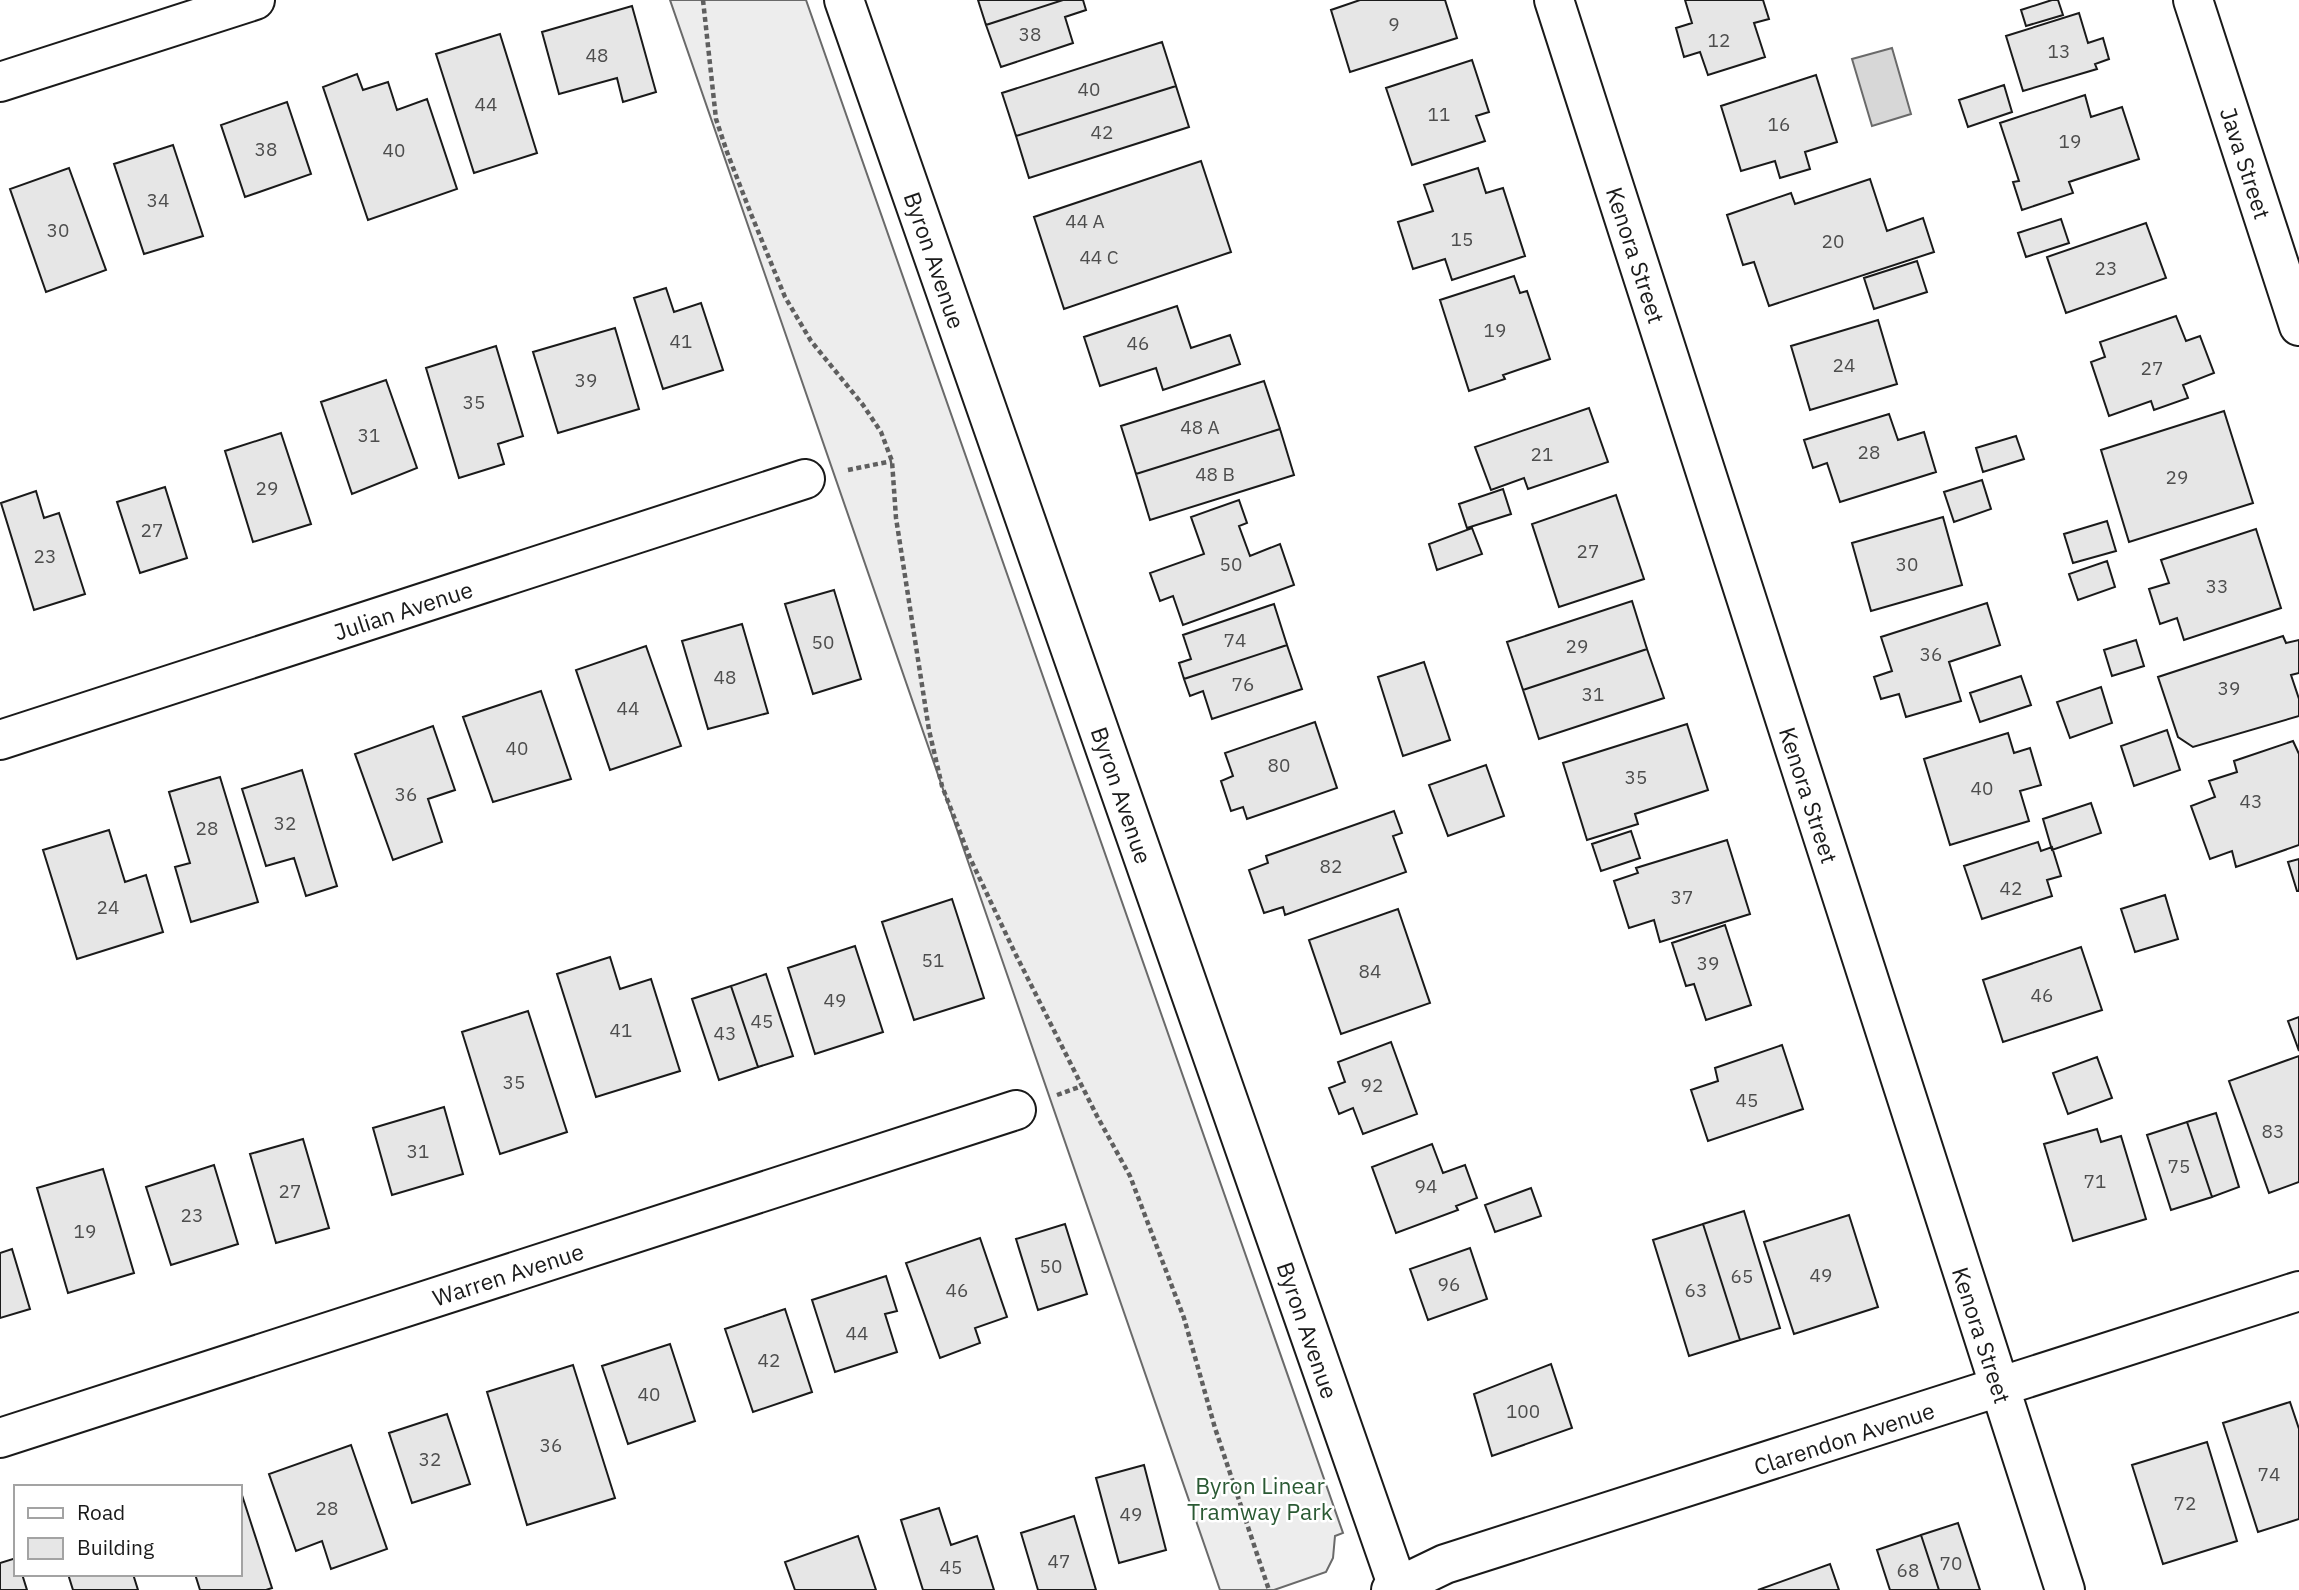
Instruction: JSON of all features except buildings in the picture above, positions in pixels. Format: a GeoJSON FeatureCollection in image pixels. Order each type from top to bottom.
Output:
{"type":"FeatureCollection","features":[{"type":"Feature","properties":{"kind":"street"},"geometry":{"type":"LineString","coordinates":[[0,82],[255,0]]}},
{"type":"Feature","properties":{"kind":"street","name":"Byron Avenue"},"geometry":{"type":"LineString","coordinates":[[844,0],[1396,1589]]}},
{"type":"Feature","properties":{"kind":"street","name":"Kenora Street"},"geometry":{"type":"LineString","coordinates":[[1554,0],[2065,1590]]}},
{"type":"Feature","properties":{"kind":"street","name":"Java Street"},"geometry":{"type":"LineString","coordinates":[[2193,0],[2299,326]]}},
{"type":"Feature","properties":{"kind":"street","name":"Julian Avenue"},"geometry":{"type":"LineString","coordinates":[[0,740],[805,479]]}},
{"type":"Feature","properties":{"kind":"street","name":"Warren Avenue"},"geometry":{"type":"LineString","coordinates":[[0,1438],[1016,1110]]}},
{"type":"Feature","properties":{"kind":"street","name":"Clarendon Avenue"},"geometry":{"type":"LineString","coordinates":[[1396,1589],[1445,1564],[2299,1291]]}},
{"type":"Feature","properties":{"kind":"path"},"geometry":{"type":"LineString","coordinates":[[702,0],[716,119],[751,214],[786,297],[804,330],[869,414],[881,432],[892,461],[896,518],[929,730],[942,786],[970,858],[1009,939],[1130,1176],[1184,1318],[1215,1428],[1269,1590]]}},
{"type":"Feature","properties":{"kind":"shaded area","name":"Byron Linear Tramway Park"},"geometry":{"type":"Polygon","coordinates":[[[670,0],[806,0],[1343,1533],[1335,1536],[1333,1558],[1326,1572],[1274,1590],[1220,1590],[670,0]]]}},
{"type":"Feature","properties":{"kind":"shaded area"},"geometry":{"type":"Polygon","coordinates":[[[1892,48],[1911,114],[1872,126],[1852,59],[1892,48]]]}}]}
